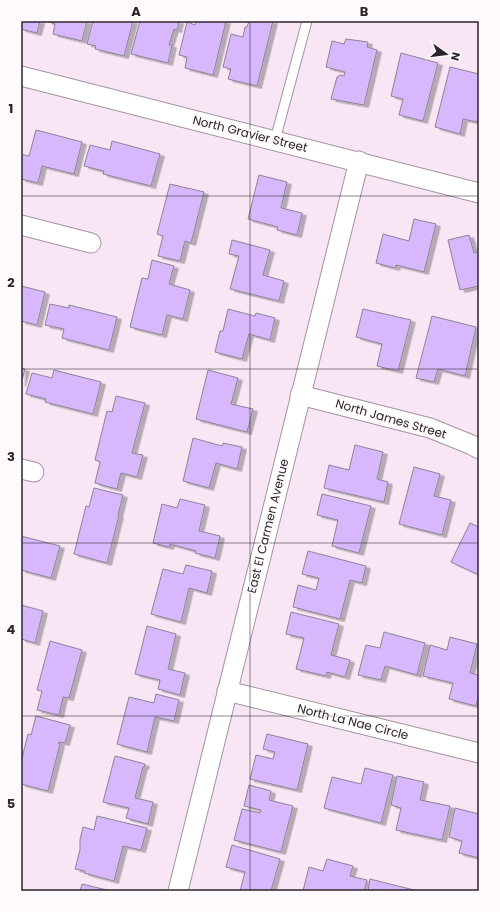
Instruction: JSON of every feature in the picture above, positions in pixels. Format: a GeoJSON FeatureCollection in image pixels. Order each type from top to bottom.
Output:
{"type":"FeatureCollection","features":[{"type":"Feature","properties":{"kind":"street","name":"North Gravier Street"},"geometry":{"type":"LineString","coordinates":[[21,76],[359,161],[479,193]]}},
{"type":"Feature","properties":{"kind":"street","name":"East El Carmen Avenue"},"geometry":{"type":"LineString","coordinates":[[178,891],[359,161]]}},
{"type":"Feature","properties":{"kind":"street"},"geometry":{"type":"LineString","coordinates":[[21,225],[91,243]]}},
{"type":"Feature","properties":{"kind":"street","name":"North James Street"},"geometry":{"type":"LineString","coordinates":[[300,395],[430,428],[479,449]]}},
{"type":"Feature","properties":{"kind":"street","name":"North La Nae Circle"},"geometry":{"type":"LineString","coordinates":[[227,691],[479,753]]}},
{"type":"Feature","properties":{"kind":"lane"},"geometry":{"type":"LineString","coordinates":[[275,140],[307,21]]}},
{"type":"Feature","properties":{"kind":"building"},"geometry":{"type":"Polygon","coordinates":[[[21,21],[40,21],[37,33],[21,29],[21,21]]]}},
{"type":"Feature","properties":{"kind":"building"},"geometry":{"type":"Polygon","coordinates":[[[47,21],[87,21],[82,41],[53,34],[55,24],[47,21]]]}},
{"type":"Feature","properties":{"kind":"building"},"geometry":{"type":"Polygon","coordinates":[[[93,21],[133,21],[124,56],[95,49],[96,46],[87,44],[93,21]]]}},
{"type":"Feature","properties":{"kind":"building"},"geometry":{"type":"Polygon","coordinates":[[[140,21],[179,21],[177,30],[174,29],[169,45],[172,45],[168,63],[131,54],[140,21]]]}},
{"type":"Feature","properties":{"kind":"building"},"geometry":{"type":"Polygon","coordinates":[[[196,21],[226,21],[213,75],[185,68],[187,57],[179,55],[187,22],[195,25],[196,21]]]}},
{"type":"Feature","properties":{"kind":"building"},"geometry":{"type":"Polygon","coordinates":[[[249,21],[273,21],[257,86],[228,79],[231,69],[223,67],[231,34],[243,37],[245,27],[247,27],[249,21]]]}},
{"type":"Feature","properties":{"kind":"building"},"geometry":{"type":"Polygon","coordinates":[[[346,39],[368,42],[367,47],[377,50],[364,105],[331,99],[337,77],[340,75],[344,76],[345,72],[326,67],[332,41],[344,44],[346,39]]]}},
{"type":"Feature","properties":{"kind":"building"},"geometry":{"type":"Polygon","coordinates":[[[401,53],[438,63],[423,121],[399,115],[403,99],[391,96],[401,53]]]}},
{"type":"Feature","properties":{"kind":"building"},"geometry":{"type":"Polygon","coordinates":[[[450,67],[479,74],[479,113],[477,122],[463,119],[460,134],[435,127],[450,67]]]}},
{"type":"Feature","properties":{"kind":"building"},"geometry":{"type":"Polygon","coordinates":[[[36,130],[82,142],[74,174],[42,166],[38,183],[21,179],[21,154],[29,156],[36,130]]]}},
{"type":"Feature","properties":{"kind":"building"},"geometry":{"type":"Polygon","coordinates":[[[112,141],[160,154],[151,186],[103,174],[104,171],[84,166],[90,145],[110,150],[112,141]]]}},
{"type":"Feature","properties":{"kind":"building"},"geometry":{"type":"Polygon","coordinates":[[[259,175],[287,182],[281,208],[302,213],[297,235],[277,230],[278,227],[248,219],[259,175]]]}},
{"type":"Feature","properties":{"kind":"building"},"geometry":{"type":"Polygon","coordinates":[[[170,184],[204,192],[191,243],[185,241],[180,261],[158,256],[163,236],[157,234],[170,184]]]}},
{"type":"Feature","properties":{"kind":"building"},"geometry":{"type":"Polygon","coordinates":[[[414,219],[436,224],[424,272],[396,265],[395,268],[376,263],[383,234],[409,241],[414,219]]]}},
{"type":"Feature","properties":{"kind":"building"},"geometry":{"type":"Polygon","coordinates":[[[469,235],[474,253],[479,252],[479,286],[460,290],[448,240],[469,235]]]}},
{"type":"Feature","properties":{"kind":"building"},"geometry":{"type":"Polygon","coordinates":[[[232,240],[270,250],[263,275],[284,281],[279,301],[230,289],[239,256],[229,254],[232,240]]]}},
{"type":"Feature","properties":{"kind":"building"},"geometry":{"type":"Polygon","coordinates":[[[152,260],[174,266],[169,284],[190,290],[183,319],[167,315],[162,335],[130,327],[142,278],[148,279],[152,260]]]}},
{"type":"Feature","properties":{"kind":"building"},"geometry":{"type":"Polygon","coordinates":[[[21,286],[45,292],[37,325],[21,321],[21,286]]]}},
{"type":"Feature","properties":{"kind":"building"},"geometry":{"type":"Polygon","coordinates":[[[50,304],[69,308],[69,305],[117,317],[109,350],[62,338],[64,329],[45,325],[50,304]]]}},
{"type":"Feature","properties":{"kind":"building"},"geometry":{"type":"Polygon","coordinates":[[[228,309],[255,316],[256,313],[275,318],[270,340],[249,334],[242,359],[215,352],[220,331],[223,331],[228,309]]]}},
{"type":"Feature","properties":{"kind":"building"},"geometry":{"type":"Polygon","coordinates":[[[363,309],[411,320],[398,371],[377,366],[382,344],[356,337],[363,309]]]}},
{"type":"Feature","properties":{"kind":"building"},"geometry":{"type":"Polygon","coordinates":[[[432,316],[476,327],[465,376],[438,369],[434,382],[416,378],[432,316]]]}},
{"type":"Feature","properties":{"kind":"building"},"geometry":{"type":"Polygon","coordinates":[[[21,368],[25,369],[21,384],[21,368]]]}},
{"type":"Feature","properties":{"kind":"building"},"geometry":{"type":"Polygon","coordinates":[[[54,370],[101,382],[93,414],[45,402],[46,399],[26,394],[32,373],[52,378],[54,370]]]}},
{"type":"Feature","properties":{"kind":"building"},"geometry":{"type":"Polygon","coordinates":[[[208,370],[238,378],[231,404],[253,409],[247,432],[196,419],[208,370]]]}},
{"type":"Feature","properties":{"kind":"building"},"geometry":{"type":"Polygon","coordinates":[[[116,396],[145,403],[132,453],[143,455],[137,477],[121,473],[117,489],[95,483],[100,462],[95,460],[107,411],[112,412],[116,396]]]}},
{"type":"Feature","properties":{"kind":"building"},"geometry":{"type":"Polygon","coordinates":[[[193,438],[222,446],[223,443],[242,447],[237,469],[216,463],[209,488],[183,481],[193,438]]]}},
{"type":"Feature","properties":{"kind":"building"},"geometry":{"type":"Polygon","coordinates":[[[355,445],[383,452],[377,479],[388,482],[384,502],[324,488],[329,465],[349,470],[355,445]]]}},
{"type":"Feature","properties":{"kind":"building"},"geometry":{"type":"Polygon","coordinates":[[[414,467],[440,474],[434,496],[451,500],[442,535],[399,524],[414,467]]]}},
{"type":"Feature","properties":{"kind":"building"},"geometry":{"type":"Polygon","coordinates":[[[94,488],[123,495],[107,563],[74,554],[86,506],[89,507],[94,488]]]}},
{"type":"Feature","properties":{"kind":"building"},"geometry":{"type":"Polygon","coordinates":[[[322,494],[371,506],[359,553],[332,546],[338,520],[317,515],[322,494]]]}},
{"type":"Feature","properties":{"kind":"building"},"geometry":{"type":"Polygon","coordinates":[[[180,499],[205,505],[199,531],[220,536],[215,558],[170,544],[169,547],[153,543],[162,504],[177,508],[180,499]]]}},
{"type":"Feature","properties":{"kind":"building"},"geometry":{"type":"Polygon","coordinates":[[[470,523],[479,527],[479,575],[451,562],[470,523]]]}},
{"type":"Feature","properties":{"kind":"building"},"geometry":{"type":"Polygon","coordinates":[[[21,536],[60,546],[51,578],[21,570],[21,536]]]}},
{"type":"Feature","properties":{"kind":"building"},"geometry":{"type":"Polygon","coordinates":[[[308,551],[366,566],[362,583],[350,580],[340,619],[293,607],[298,585],[316,590],[319,578],[302,574],[308,551]]]}},
{"type":"Feature","properties":{"kind":"building"},"geometry":{"type":"Polygon","coordinates":[[[186,565],[212,571],[207,593],[189,588],[181,622],[151,614],[163,569],[183,574],[186,565]]]}},
{"type":"Feature","properties":{"kind":"building"},"geometry":{"type":"Polygon","coordinates":[[[21,605],[43,611],[35,643],[21,639],[21,605]]]}},
{"type":"Feature","properties":{"kind":"building"},"geometry":{"type":"Polygon","coordinates":[[[291,612],[339,624],[331,655],[350,660],[345,677],[327,672],[326,676],[296,669],[304,638],[286,634],[291,612]]]}},
{"type":"Feature","properties":{"kind":"building"},"geometry":{"type":"Polygon","coordinates":[[[147,626],[176,634],[168,669],[185,673],[180,695],[158,689],[160,680],[135,674],[147,626]]]}},
{"type":"Feature","properties":{"kind":"building"},"geometry":{"type":"Polygon","coordinates":[[[384,632],[425,643],[417,675],[385,666],[381,680],[358,675],[366,645],[380,648],[384,632]]]}},
{"type":"Feature","properties":{"kind":"building"},"geometry":{"type":"Polygon","coordinates":[[[450,637],[477,644],[470,673],[479,675],[479,693],[476,706],[449,699],[453,683],[423,676],[430,645],[447,650],[450,637]]]}},
{"type":"Feature","properties":{"kind":"building"},"geometry":{"type":"Polygon","coordinates":[[[50,641],[82,650],[69,698],[63,697],[59,715],[37,710],[42,691],[37,690],[50,641]]]}},
{"type":"Feature","properties":{"kind":"building"},"geometry":{"type":"Polygon","coordinates":[[[156,694],[179,700],[174,721],[155,717],[147,752],[117,744],[129,697],[154,703],[156,694]]]}},
{"type":"Feature","properties":{"kind":"building"},"geometry":{"type":"Polygon","coordinates":[[[36,716],[70,725],[65,743],[58,743],[60,744],[48,791],[21,784],[21,762],[28,734],[31,735],[36,716]]]}},
{"type":"Feature","properties":{"kind":"building"},"geometry":{"type":"Polygon","coordinates":[[[267,734],[308,744],[297,790],[250,779],[256,755],[273,759],[275,752],[263,749],[267,734]]]}},
{"type":"Feature","properties":{"kind":"building"},"geometry":{"type":"Polygon","coordinates":[[[115,756],[145,764],[135,798],[153,802],[148,824],[126,818],[129,808],[103,802],[115,756]]]}},
{"type":"Feature","properties":{"kind":"building"},"geometry":{"type":"Polygon","coordinates":[[[365,768],[393,775],[381,823],[324,808],[332,777],[361,784],[365,768]]]}},
{"type":"Feature","properties":{"kind":"building"},"geometry":{"type":"Polygon","coordinates":[[[397,776],[424,782],[420,800],[450,806],[442,840],[396,830],[401,808],[391,805],[397,776]]]}},
{"type":"Feature","properties":{"kind":"building"},"geometry":{"type":"Polygon","coordinates":[[[249,785],[271,791],[269,800],[293,806],[281,852],[234,840],[242,809],[260,813],[261,810],[244,806],[249,785]]]}},
{"type":"Feature","properties":{"kind":"building"},"geometry":{"type":"Polygon","coordinates":[[[455,808],[479,814],[479,858],[459,853],[462,841],[449,837],[455,808]]]}},
{"type":"Feature","properties":{"kind":"building"},"geometry":{"type":"Polygon","coordinates":[[[97,816],[147,828],[141,850],[123,846],[114,881],[75,869],[80,850],[80,840],[83,827],[94,830],[97,816]]]}},
{"type":"Feature","properties":{"kind":"building"},"geometry":{"type":"Polygon","coordinates":[[[232,845],[280,859],[271,891],[240,891],[245,872],[226,867],[232,845]]]}},
{"type":"Feature","properties":{"kind":"building"},"geometry":{"type":"Polygon","coordinates":[[[327,859],[353,866],[350,876],[367,880],[364,891],[303,891],[309,867],[323,871],[327,859]]]}},
{"type":"Feature","properties":{"kind":"building"},"geometry":{"type":"Polygon","coordinates":[[[370,879],[414,890],[414,891],[368,891],[370,879]]]}},
{"type":"Feature","properties":{"kind":"building"},"geometry":{"type":"Polygon","coordinates":[[[82,884],[111,891],[80,891],[82,884]]]}}]}
